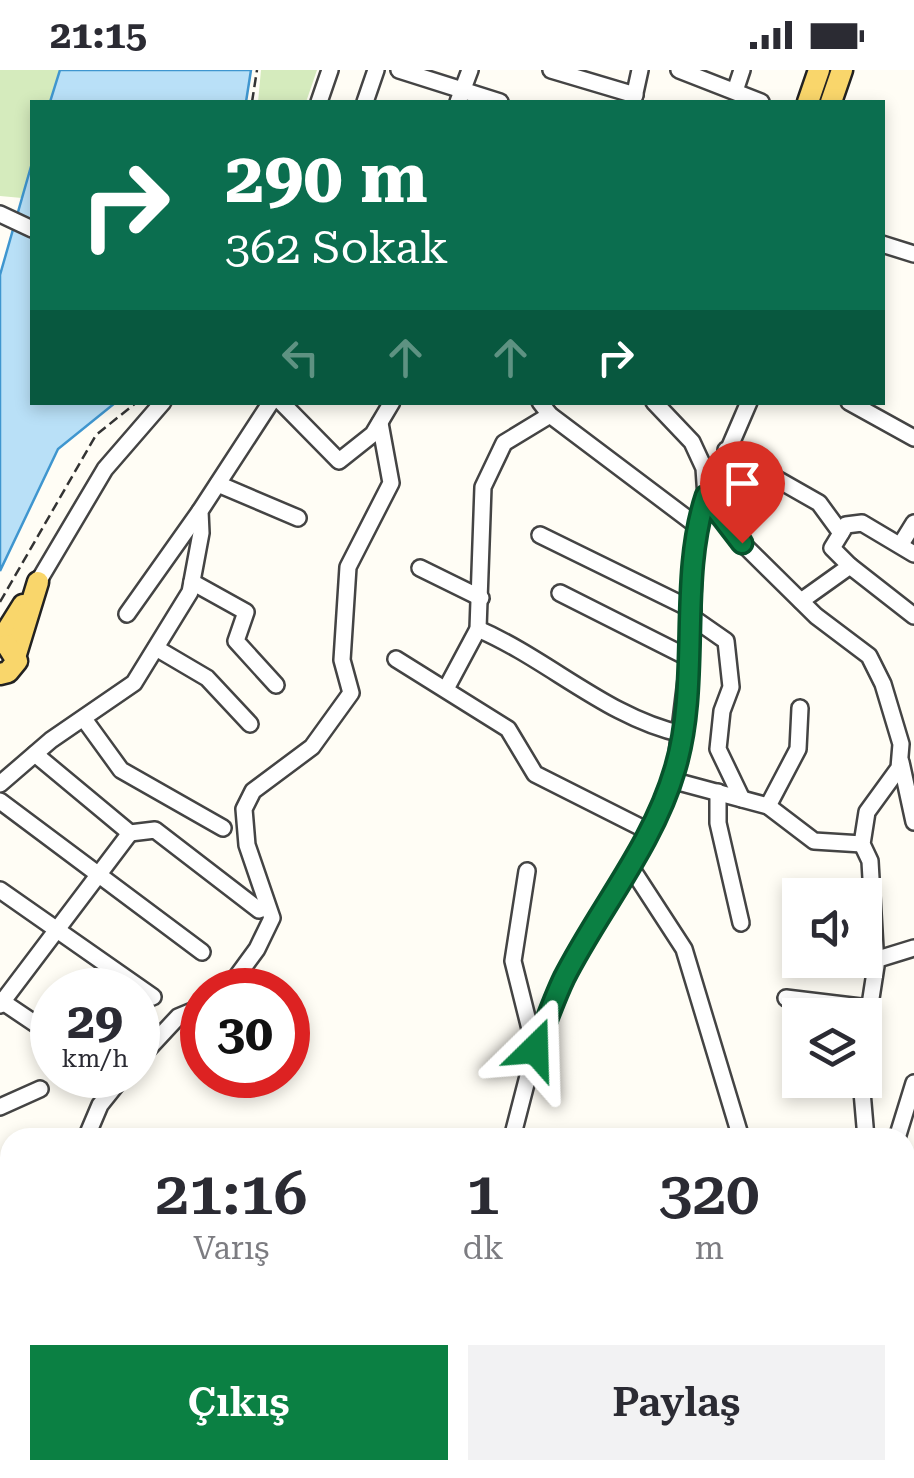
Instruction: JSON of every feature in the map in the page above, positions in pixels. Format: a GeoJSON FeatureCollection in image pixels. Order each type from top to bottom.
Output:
{"type":"FeatureCollection","features":[{"type":"Feature","properties":{"kind":"main road"},"geometry":{"type":"LineString","coordinates":[[809,100],[818,70]]}},
{"type":"Feature","properties":{"kind":"main road"},"geometry":{"type":"LineString","coordinates":[[832,100],[842,70]]}},
{"type":"Feature","properties":{"kind":"main road"},"geometry":{"type":"LineString","coordinates":[[4,661],[38,582]]}},
{"type":"Feature","properties":{"kind":"street"},"geometry":{"type":"LineString","coordinates":[[321,100],[330,70]]}},
{"type":"Feature","properties":{"kind":"street"},"geometry":{"type":"LineString","coordinates":[[366,100],[376,70]]}},
{"type":"Feature","properties":{"kind":"street"},"geometry":{"type":"LineString","coordinates":[[399,70],[460,96],[487,100]]}},
{"type":"Feature","properties":{"kind":"street"},"geometry":{"type":"LineString","coordinates":[[460,96],[470,70]]}},
{"type":"Feature","properties":{"kind":"street"},"geometry":{"type":"LineString","coordinates":[[552,70],[634,99],[640,70]]}},
{"type":"Feature","properties":{"kind":"street"},"geometry":{"type":"LineString","coordinates":[[679,70],[756,100]]}},
{"type":"Feature","properties":{"kind":"street"},"geometry":{"type":"LineString","coordinates":[[735,91],[742,70]]}},
{"type":"Feature","properties":{"kind":"street"},"geometry":{"type":"LineString","coordinates":[[0,214],[30,228]]}},
{"type":"Feature","properties":{"kind":"street"},"geometry":{"type":"LineString","coordinates":[[885,245],[914,254]]}},
{"type":"Feature","properties":{"kind":"street"},"geometry":{"type":"LineString","coordinates":[[38,582],[105,469],[160,405]]}},
{"type":"Feature","properties":{"kind":"street"},"geometry":{"type":"LineString","coordinates":[[127,614],[269,405]]}},
{"type":"Feature","properties":{"kind":"street"},"geometry":{"type":"LineString","coordinates":[[284,405],[338,461],[372,434],[390,405]]}},
{"type":"Feature","properties":{"kind":"street"},"geometry":{"type":"LineString","coordinates":[[657,405],[692,442],[704,468],[706,496],[742,543],[801,601],[869,656],[883,684],[901,744],[899,768],[867,812],[862,844],[870,860],[871,878]]}},
{"type":"Feature","properties":{"kind":"street"},"geometry":{"type":"LineString","coordinates":[[515,1128],[535,1049],[563,980],[630,866],[671,780],[682,734],[696,525],[747,405]]}},
{"type":"Feature","properties":{"kind":"street"},"geometry":{"type":"LineString","coordinates":[[854,405],[914,438]]}},
{"type":"Feature","properties":{"kind":"street"},"geometry":{"type":"LineString","coordinates":[[448,687],[478,629],[482,487],[504,443],[545,409],[696,525]]}},
{"type":"Feature","properties":{"kind":"street"},"geometry":{"type":"LineString","coordinates":[[243,968],[272,918],[247,845],[244,809],[253,790],[312,748],[351,693],[342,660],[348,567],[391,483],[380,423]]}},
{"type":"Feature","properties":{"kind":"street"},"geometry":{"type":"LineString","coordinates":[[726,450],[819,503],[841,533]]}},
{"type":"Feature","properties":{"kind":"street"},"geometry":{"type":"LineString","coordinates":[[218,484],[298,518]]}},
{"type":"Feature","properties":{"kind":"street"},"geometry":{"type":"LineString","coordinates":[[0,784],[134,683],[192,582],[200,511]]}},
{"type":"Feature","properties":{"kind":"street"},"geometry":{"type":"LineString","coordinates":[[914,522],[907,549],[862,523],[846,525],[832,548],[914,616]]}},
{"type":"Feature","properties":{"kind":"street"},"geometry":{"type":"LineString","coordinates":[[540,535],[693,614],[726,641],[731,687],[722,711],[718,749],[742,799]]}},
{"type":"Feature","properties":{"kind":"street"},"geometry":{"type":"LineString","coordinates":[[801,601],[850,566]]}},
{"type":"Feature","properties":{"kind":"street"},"geometry":{"type":"LineString","coordinates":[[420,568],[480,598]]}},
{"type":"Feature","properties":{"kind":"street"},"geometry":{"type":"LineString","coordinates":[[192,582],[246,612],[236,641],[276,685]]}},
{"type":"Feature","properties":{"kind":"street"},"geometry":{"type":"LineString","coordinates":[[560,593],[689,658]]}},
{"type":"Feature","properties":{"kind":"street"},"geometry":{"type":"LineString","coordinates":[[478,629],[523,648],[646,726],[682,734]]}},
{"type":"Feature","properties":{"kind":"street"},"geometry":{"type":"LineString","coordinates":[[156,648],[207,678],[250,724]]}},
{"type":"Feature","properties":{"kind":"street"},"geometry":{"type":"LineString","coordinates":[[396,659],[448,687],[508,729],[535,774],[648,831]]}},
{"type":"Feature","properties":{"kind":"street"},"geometry":{"type":"LineString","coordinates":[[768,806],[798,749],[800,708]]}},
{"type":"Feature","properties":{"kind":"street"},"geometry":{"type":"LineString","coordinates":[[84,719],[121,770],[223,828]]}},
{"type":"Feature","properties":{"kind":"street"},"geometry":{"type":"LineString","coordinates":[[35,754],[130,834]]}},
{"type":"Feature","properties":{"kind":"street"},"geometry":{"type":"LineString","coordinates":[[900,757],[914,822]]}},
{"type":"Feature","properties":{"kind":"street"},"geometry":{"type":"LineString","coordinates":[[671,780],[768,806],[814,841],[862,844]]}},
{"type":"Feature","properties":{"kind":"street"},"geometry":{"type":"LineString","coordinates":[[718,792],[718,823],[742,923]]}},
{"type":"Feature","properties":{"kind":"street"},"geometry":{"type":"LineString","coordinates":[[0,802],[202,952]]}},
{"type":"Feature","properties":{"kind":"street"},"geometry":{"type":"LineString","coordinates":[[30,1021],[1,1002],[130,834],[154,830],[260,910]]}},
{"type":"Feature","properties":{"kind":"street"},"geometry":{"type":"LineString","coordinates":[[630,866],[684,949],[738,1128]]}},
{"type":"Feature","properties":{"kind":"street"},"geometry":{"type":"LineString","coordinates":[[528,871],[512,961],[535,1049]]}},
{"type":"Feature","properties":{"kind":"street"},"geometry":{"type":"LineString","coordinates":[[0,890],[112,968]]}},
{"type":"Feature","properties":{"kind":"street"},"geometry":{"type":"LineString","coordinates":[[882,958],[914,948]]}},
{"type":"Feature","properties":{"kind":"street"},"geometry":{"type":"LineString","coordinates":[[160,1037],[180,1017]]}},
{"type":"Feature","properties":{"kind":"street"},"geometry":{"type":"LineString","coordinates":[[900,1128],[914,1083]]}},
{"type":"Feature","properties":{"kind":"street"},"geometry":{"type":"LineString","coordinates":[[0,1107],[30,1094]]}},
{"type":"Feature","properties":{"kind":"street"},"geometry":{"type":"LineString","coordinates":[[90,1128],[106,1098]]}},
{"type":"Feature","properties":{"kind":"street"},"geometry":{"type":"LineString","coordinates":[[863,1098],[865,1128]]}},
{"type":"Feature","properties":{"kind":"path"},"geometry":{"type":"LineString","coordinates":[[252,100],[257,70]]}},
{"type":"Feature","properties":{"kind":"path"},"geometry":{"type":"LineString","coordinates":[[0,602],[96,435],[132,405]]}},
{"type":"Feature","properties":{"kind":"green space"},"geometry":{"type":"Polygon","coordinates":[[[0,70],[60,70],[51,100],[30,100],[30,170],[22,198],[0,196],[0,70]]]}},
{"type":"Feature","properties":{"kind":"green space"},"geometry":{"type":"Polygon","coordinates":[[[261,70],[317,70],[307,100],[258,100],[261,70]]]}},
{"type":"Feature","properties":{"kind":"water"},"geometry":{"type":"Polygon","coordinates":[[[60,70],[251,70],[246,100],[51,100],[60,70]]]}},
{"type":"Feature","properties":{"kind":"water"},"geometry":{"type":"Polygon","coordinates":[[[30,170],[30,405],[113,405],[58,449],[0,571],[0,275],[30,170]]]}},
{"type":"Feature","properties":{"kind":"route"},"geometry":{"type":"LineString","coordinates":[[535,1049],[563,980],[643,844],[675,770],[691,639],[696,525],[706,496],[742,543]]}}]}
